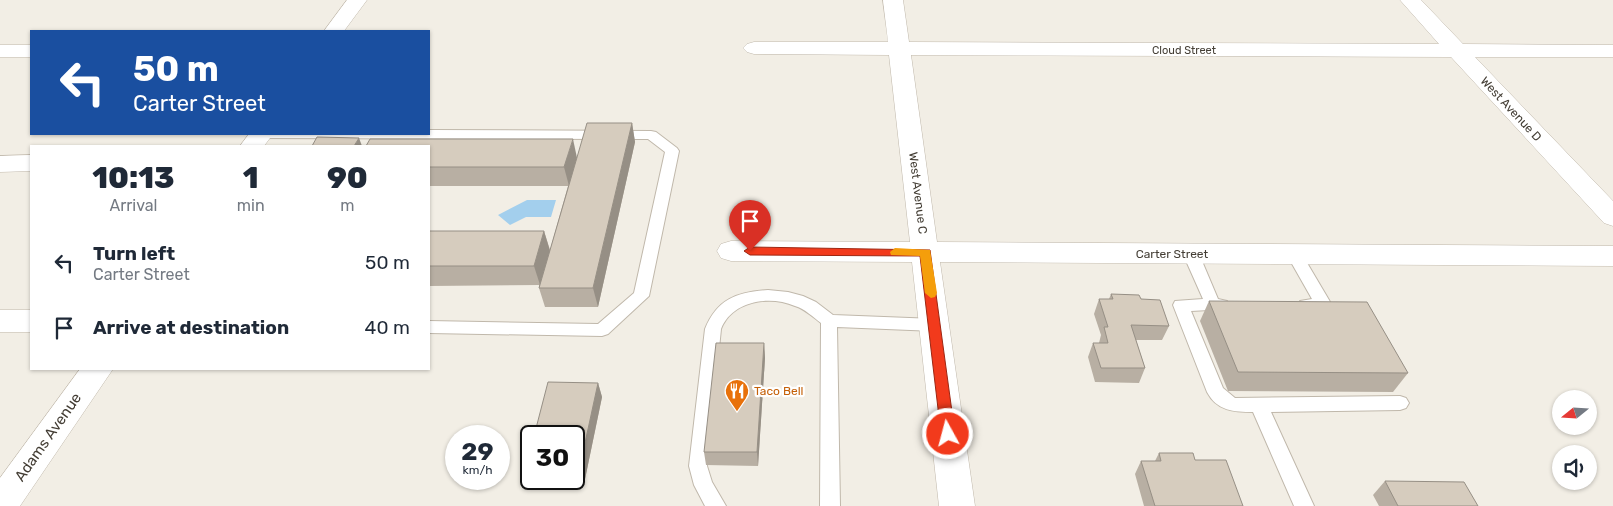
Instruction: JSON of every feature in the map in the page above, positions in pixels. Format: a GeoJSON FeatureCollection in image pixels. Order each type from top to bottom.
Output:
{"type":"FeatureCollection","features":[{"type":"Feature","properties":{"kind":"street"},"geometry":{"type":"LineString","coordinates":[[335,30],[356,0]]}},
{"type":"Feature","properties":{"kind":"street","name":"West Avenue C"},"geometry":{"type":"LineString","coordinates":[[893,0],[957,506]]}},
{"type":"Feature","properties":{"kind":"street","name":"West Avenue D"},"geometry":{"type":"LineString","coordinates":[[1410,0],[1613,217]]}},
{"type":"Feature","properties":{"kind":"street","name":"Cloud Street"},"geometry":{"type":"LineString","coordinates":[[754,48],[1613,51]]}},
{"type":"Feature","properties":{"kind":"street"},"geometry":{"type":"LineString","coordinates":[[0,52],[30,51]]}},
{"type":"Feature","properties":{"kind":"street"},"geometry":{"type":"LineString","coordinates":[[0,164],[30,163]]}},
{"type":"Feature","properties":{"kind":"street","name":"Carter Street"},"geometry":{"type":"LineString","coordinates":[[731,251],[1613,256]]}},
{"type":"Feature","properties":{"kind":"street"},"geometry":{"type":"LineString","coordinates":[[0,321],[30,321]]}},
{"type":"Feature","properties":{"kind":"street","name":"Adams Avenue"},"geometry":{"type":"LineString","coordinates":[[0,506],[96,370]]}},
{"type":"Feature","properties":{"kind":"lane"},"geometry":{"type":"LineString","coordinates":[[430,134],[651,135],[672,151],[641,296],[602,330],[430,327]]}},
{"type":"Feature","properties":{"kind":"lane"},"geometry":{"type":"LineString","coordinates":[[1191,254],[1213,305]]}},
{"type":"Feature","properties":{"kind":"lane"},"geometry":{"type":"LineString","coordinates":[[1293,305],[1323,304],[1295,255]]}},
{"type":"Feature","properties":{"kind":"lane"},"geometry":{"type":"LineString","coordinates":[[716,506],[703,485],[698,466],[713,329],[721,312],[732,303],[774,296],[797,300],[817,310],[829,321],[934,325]]}},
{"type":"Feature","properties":{"kind":"lane"},"geometry":{"type":"LineString","coordinates":[[1233,305],[1181,305],[1216,392],[1231,405],[1400,403]]}},
{"type":"Feature","properties":{"kind":"lane"},"geometry":{"type":"LineString","coordinates":[[829,321],[830,506]]}},
{"type":"Feature","properties":{"kind":"lane"},"geometry":{"type":"LineString","coordinates":[[1259,405],[1304,506]]}},
{"type":"Feature","properties":{"kind":"water"},"geometry":{"type":"Polygon","coordinates":[[[527,200],[556,200],[551,217],[526,217],[510,225],[498,215],[527,200]]]}},
{"type":"Feature","properties":{"kind":"building"},"geometry":{"type":"Polygon","coordinates":[[[587,123],[632,123],[593,288],[539,288],[587,123]]]}},
{"type":"Feature","properties":{"kind":"building"},"geometry":{"type":"Polygon","coordinates":[[[317,137],[359,138],[355,145],[313,145],[317,137]]]}},
{"type":"Feature","properties":{"kind":"building"},"geometry":{"type":"Polygon","coordinates":[[[370,139],[573,139],[564,167],[430,167],[430,145],[367,145],[370,139]]]}},
{"type":"Feature","properties":{"kind":"building"},"geometry":{"type":"Polygon","coordinates":[[[430,231],[544,231],[534,266],[430,266],[430,231]]]}},
{"type":"Feature","properties":{"kind":"building"},"geometry":{"type":"Polygon","coordinates":[[[1111,294],[1139,295],[1141,299],[1160,300],[1169,326],[1131,325],[1145,368],[1101,368],[1093,343],[1108,343],[1104,327],[1108,327],[1099,299],[1113,299],[1111,294]]]}},
{"type":"Feature","properties":{"kind":"building"},"geometry":{"type":"Polygon","coordinates":[[[1209,301],[1367,302],[1408,373],[1238,372],[1209,301]]]}},
{"type":"Feature","properties":{"kind":"building","name":"Taco Bell"},"geometry":{"type":"Polygon","coordinates":[[[716,343],[764,343],[757,452],[704,452],[716,343]]]}},
{"type":"Feature","properties":{"kind":"building"},"geometry":{"type":"Polygon","coordinates":[[[548,382],[598,383],[585,443],[585,425],[537,425],[548,382]]]}},
{"type":"Feature","properties":{"kind":"building"},"geometry":{"type":"Polygon","coordinates":[[[1159,453],[1193,453],[1195,460],[1226,460],[1243,506],[1155,506],[1141,461],[1161,461],[1159,453]]]}},
{"type":"Feature","properties":{"kind":"building"},"geometry":{"type":"Polygon","coordinates":[[[1385,481],[1464,482],[1478,506],[1398,506],[1385,481]]]}},
{"type":"Feature","properties":{"kind":"slow traffic"},"geometry":{"type":"LineString","coordinates":[[895,252],[926,252],[931,293]]}},
{"type":"Feature","properties":{"kind":"place","name":"Taco Bell"},"geometry":{"type":"Point","coordinates":[737,412]}},
{"type":"Feature","properties":{"kind":"route"},"geometry":{"type":"LineString","coordinates":[[750,251],[926,252],[948,434]]}}]}
